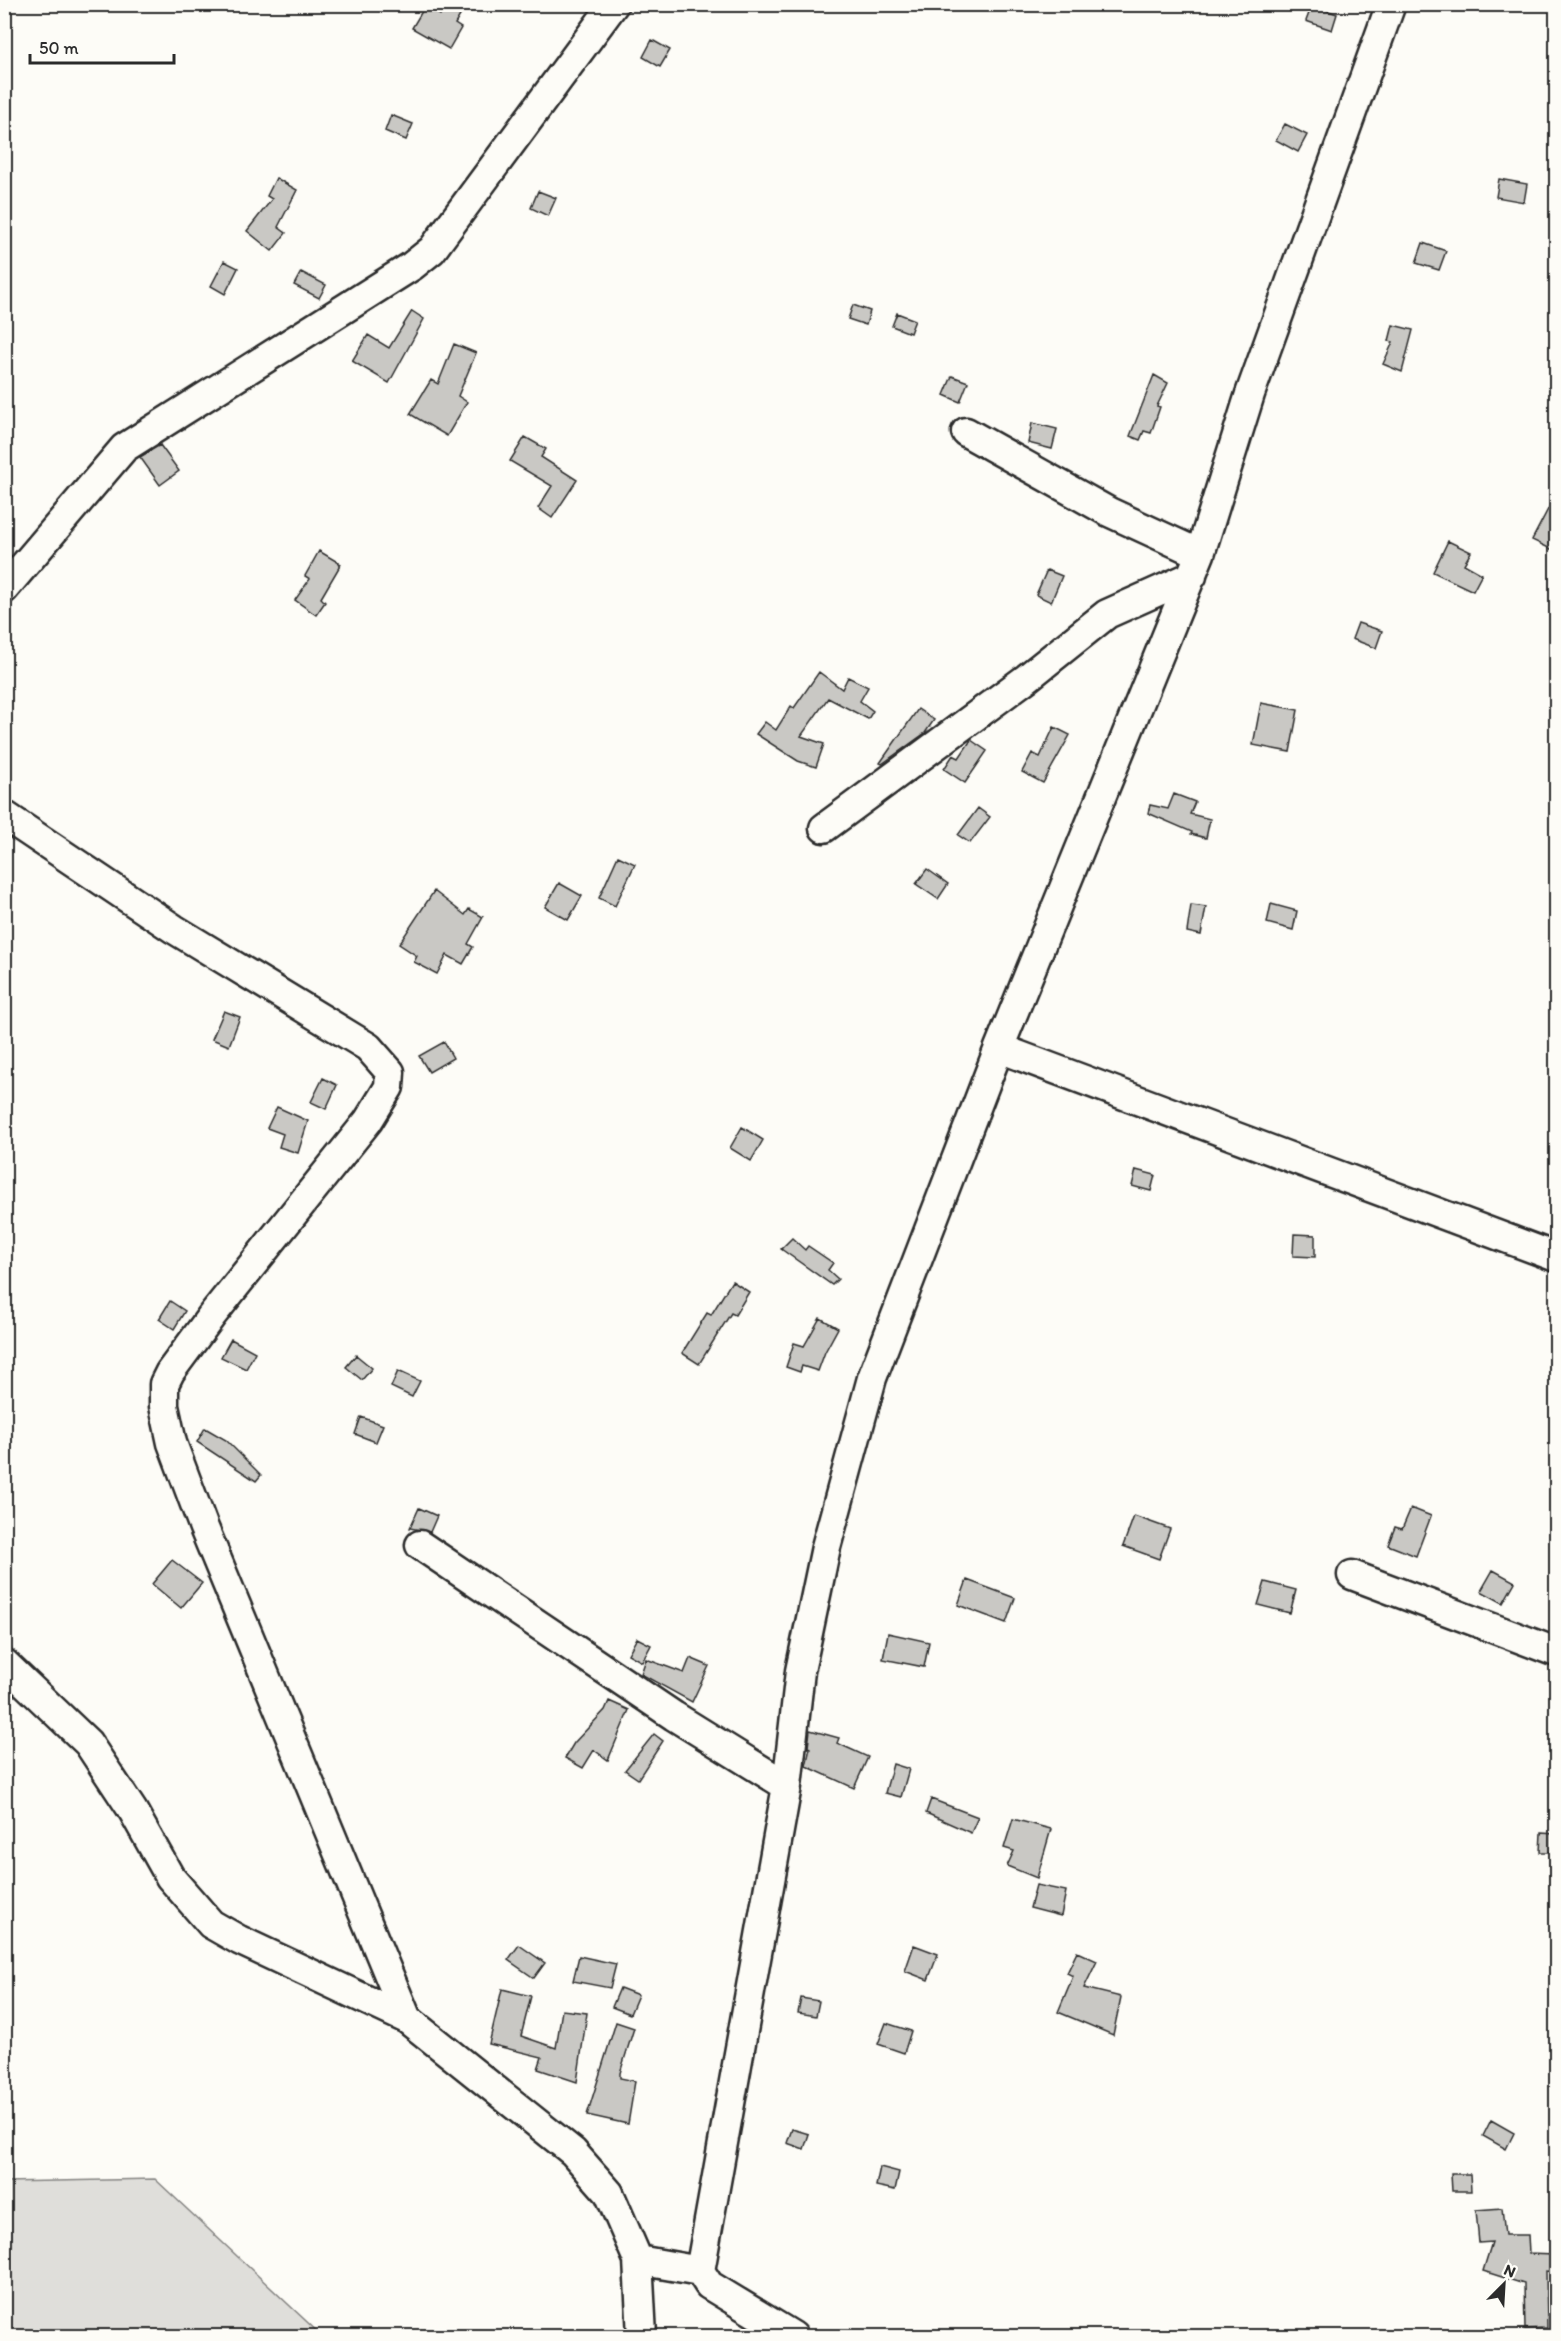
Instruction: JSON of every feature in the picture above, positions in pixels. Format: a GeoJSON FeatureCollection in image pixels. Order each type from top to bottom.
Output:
{"type":"FeatureCollection","features":[{"type":"Feature","properties":{"kind":"street"},"geometry":{"type":"LineString","coordinates":[[4,589],[124,448],[412,266],[432,250],[614,4]]}},
{"type":"Feature","properties":{"kind":"street"},"geometry":{"type":"LineString","coordinates":[[699,2271],[787,1786],[800,1671],[825,1547],[872,1378],[999,1048],[1196,565],[1250,394],[1391,4]]}},
{"type":"Feature","properties":{"kind":"street"},"geometry":{"type":"LineString","coordinates":[[966,432],[1109,512],[1196,565]]}},
{"type":"Feature","properties":{"kind":"street"},"geometry":{"type":"LineString","coordinates":[[824,828],[1027,678],[1107,614],[1196,565]]}},
{"type":"Feature","properties":{"kind":"street"},"geometry":{"type":"LineString","coordinates":[[4,815],[174,928],[368,1047],[390,1072],[389,1087],[368,1121],[213,1314],[170,1372],[164,1384],[164,1406],[172,1443],[204,1528],[407,2019]]}},
{"type":"Feature","properties":{"kind":"street"},"geometry":{"type":"LineString","coordinates":[[999,1048],[1557,1257]]}},
{"type":"Feature","properties":{"kind":"street"},"geometry":{"type":"LineString","coordinates":[[420,1545],[674,1716],[787,1786]]}},
{"type":"Feature","properties":{"kind":"street"},"geometry":{"type":"LineString","coordinates":[[1352,1575],[1557,1652]]}},
{"type":"Feature","properties":{"kind":"street"},"geometry":{"type":"LineString","coordinates":[[4,1663],[88,1743],[133,1811],[170,1877],[211,1924],[239,1940],[407,2019],[573,2152],[609,2193],[638,2260],[642,2337]]}},
{"type":"Feature","properties":{"kind":"street"},"geometry":{"type":"LineString","coordinates":[[638,2260],[699,2271],[709,2285],[793,2337]]}},
{"type":"Feature","properties":{"kind":"shaded area"},"geometry":{"type":"Polygon","coordinates":[[[155,2179],[322,2336],[5,2336],[5,2182],[155,2179]]]}},
{"type":"Feature","properties":{"kind":"building"},"geometry":{"type":"Polygon","coordinates":[[[446,4],[467,4],[455,24],[461,28],[449,49],[412,28],[425,6],[440,15],[446,4]]]}},
{"type":"Feature","properties":{"kind":"building"},"geometry":{"type":"Polygon","coordinates":[[[1312,5],[1337,14],[1332,30],[1306,21],[1312,5]]]}},
{"type":"Feature","properties":{"kind":"building"},"geometry":{"type":"Polygon","coordinates":[[[652,40],[670,50],[660,67],[643,57],[652,40]]]}},
{"type":"Feature","properties":{"kind":"building"},"geometry":{"type":"Polygon","coordinates":[[[391,115],[413,124],[406,140],[385,131],[391,115]]]}},
{"type":"Feature","properties":{"kind":"building"},"geometry":{"type":"Polygon","coordinates":[[[1285,124],[1307,135],[1298,152],[1276,140],[1285,124]]]}},
{"type":"Feature","properties":{"kind":"building"},"geometry":{"type":"Polygon","coordinates":[[[276,178],[297,190],[278,227],[286,233],[272,251],[247,231],[272,199],[267,196],[276,178]]]}},
{"type":"Feature","properties":{"kind":"building"},"geometry":{"type":"Polygon","coordinates":[[[1499,179],[1527,184],[1524,202],[1496,197],[1499,179]]]}},
{"type":"Feature","properties":{"kind":"building"},"geometry":{"type":"Polygon","coordinates":[[[538,191],[556,198],[548,216],[531,208],[538,191]]]}},
{"type":"Feature","properties":{"kind":"building"},"geometry":{"type":"Polygon","coordinates":[[[1423,243],[1446,251],[1439,270],[1416,263],[1423,243]]]}},
{"type":"Feature","properties":{"kind":"building"},"geometry":{"type":"Polygon","coordinates":[[[224,261],[238,268],[225,294],[211,286],[224,261]]]}},
{"type":"Feature","properties":{"kind":"building"},"geometry":{"type":"Polygon","coordinates":[[[301,272],[326,285],[319,298],[294,285],[301,272]]]}},
{"type":"Feature","properties":{"kind":"building"},"geometry":{"type":"Polygon","coordinates":[[[853,305],[870,311],[866,325],[848,319],[853,305]]]}},
{"type":"Feature","properties":{"kind":"building"},"geometry":{"type":"Polygon","coordinates":[[[412,311],[424,319],[389,383],[352,361],[368,335],[389,348],[412,311]]]}},
{"type":"Feature","properties":{"kind":"building"},"geometry":{"type":"Polygon","coordinates":[[[897,313],[915,320],[910,333],[892,326],[897,313]]]}},
{"type":"Feature","properties":{"kind":"building"},"geometry":{"type":"Polygon","coordinates":[[[1393,325],[1413,330],[1402,372],[1383,364],[1393,342],[1389,341],[1393,325]]]}},
{"type":"Feature","properties":{"kind":"building"},"geometry":{"type":"Polygon","coordinates":[[[454,344],[476,353],[458,396],[467,402],[447,436],[410,414],[431,380],[438,384],[454,344]]]}},
{"type":"Feature","properties":{"kind":"building"},"geometry":{"type":"Polygon","coordinates":[[[1154,375],[1168,383],[1157,406],[1160,407],[1151,433],[1144,431],[1140,440],[1130,436],[1154,375]]]}},
{"type":"Feature","properties":{"kind":"building"},"geometry":{"type":"Polygon","coordinates":[[[952,376],[968,382],[960,402],[944,395],[952,376]]]}},
{"type":"Feature","properties":{"kind":"building"},"geometry":{"type":"Polygon","coordinates":[[[1032,423],[1057,429],[1052,449],[1028,443],[1032,423]]]}},
{"type":"Feature","properties":{"kind":"building"},"geometry":{"type":"Polygon","coordinates":[[[525,437],[546,449],[541,457],[577,480],[552,518],[538,508],[552,486],[510,461],[525,437]]]}},
{"type":"Feature","properties":{"kind":"building"},"geometry":{"type":"Polygon","coordinates":[[[160,445],[179,471],[160,485],[140,457],[160,445]]]}},
{"type":"Feature","properties":{"kind":"building"},"geometry":{"type":"Polygon","coordinates":[[[1557,492],[1557,552],[1532,540],[1557,492]]]}},
{"type":"Feature","properties":{"kind":"building"},"geometry":{"type":"Polygon","coordinates":[[[1448,541],[1471,552],[1464,564],[1482,574],[1473,591],[1433,572],[1448,541]]]}},
{"type":"Feature","properties":{"kind":"building"},"geometry":{"type":"Polygon","coordinates":[[[319,551],[341,564],[321,598],[325,602],[316,615],[295,600],[310,579],[305,576],[319,551]]]}},
{"type":"Feature","properties":{"kind":"building"},"geometry":{"type":"Polygon","coordinates":[[[1047,570],[1062,576],[1051,602],[1036,595],[1047,570]]]}},
{"type":"Feature","properties":{"kind":"building"},"geometry":{"type":"Polygon","coordinates":[[[1358,623],[1382,631],[1376,648],[1352,639],[1358,623]]]}},
{"type":"Feature","properties":{"kind":"building"},"geometry":{"type":"Polygon","coordinates":[[[819,672],[842,689],[848,677],[868,687],[860,701],[873,711],[868,719],[828,698],[801,736],[824,744],[816,767],[798,761],[756,734],[765,722],[776,730],[791,706],[794,708],[819,672]]]}},
{"type":"Feature","properties":{"kind":"building"},"geometry":{"type":"Polygon","coordinates":[[[1261,703],[1298,710],[1290,752],[1253,745],[1261,703]]]}},
{"type":"Feature","properties":{"kind":"building"},"geometry":{"type":"Polygon","coordinates":[[[918,709],[934,720],[925,733],[882,764],[880,763],[918,709]]]}},
{"type":"Feature","properties":{"kind":"building"},"geometry":{"type":"Polygon","coordinates":[[[1054,727],[1070,735],[1043,783],[1022,772],[1032,753],[1040,757],[1054,727]]]}},
{"type":"Feature","properties":{"kind":"building"},"geometry":{"type":"Polygon","coordinates":[[[971,740],[987,751],[965,783],[944,769],[953,755],[959,758],[971,740]]]}},
{"type":"Feature","properties":{"kind":"building"},"geometry":{"type":"Polygon","coordinates":[[[1174,794],[1195,802],[1190,814],[1210,819],[1206,838],[1191,834],[1192,832],[1148,813],[1150,805],[1168,809],[1174,794]]]}},
{"type":"Feature","properties":{"kind":"building"},"geometry":{"type":"Polygon","coordinates":[[[978,808],[990,817],[970,843],[958,835],[978,808]]]}},
{"type":"Feature","properties":{"kind":"building"},"geometry":{"type":"Polygon","coordinates":[[[618,856],[635,864],[615,906],[599,898],[618,856]]]}},
{"type":"Feature","properties":{"kind":"building"},"geometry":{"type":"Polygon","coordinates":[[[927,869],[948,884],[938,899],[916,884],[927,869]]]}},
{"type":"Feature","properties":{"kind":"building"},"geometry":{"type":"Polygon","coordinates":[[[559,883],[582,896],[568,920],[545,907],[559,883]]]}},
{"type":"Feature","properties":{"kind":"building"},"geometry":{"type":"Polygon","coordinates":[[[434,891],[465,915],[469,909],[483,917],[468,944],[473,947],[463,964],[447,955],[437,974],[414,962],[417,956],[399,944],[434,891]]]}},
{"type":"Feature","properties":{"kind":"building"},"geometry":{"type":"Polygon","coordinates":[[[1271,904],[1297,911],[1293,930],[1267,923],[1271,904]]]}},
{"type":"Feature","properties":{"kind":"building"},"geometry":{"type":"Polygon","coordinates":[[[1191,905],[1206,907],[1201,935],[1187,932],[1191,905]]]}},
{"type":"Feature","properties":{"kind":"building"},"geometry":{"type":"Polygon","coordinates":[[[224,1011],[240,1017],[229,1046],[212,1039],[224,1011]]]}},
{"type":"Feature","properties":{"kind":"building"},"geometry":{"type":"Polygon","coordinates":[[[444,1042],[453,1058],[429,1072],[419,1056],[444,1042]]]}},
{"type":"Feature","properties":{"kind":"building"},"geometry":{"type":"Polygon","coordinates":[[[323,1078],[337,1085],[326,1109],[311,1102],[323,1078]]]}},
{"type":"Feature","properties":{"kind":"building"},"geometry":{"type":"Polygon","coordinates":[[[277,1107],[308,1121],[298,1153],[279,1147],[283,1134],[267,1128],[277,1107]]]}},
{"type":"Feature","properties":{"kind":"building"},"geometry":{"type":"Polygon","coordinates":[[[742,1127],[763,1140],[751,1161],[730,1148],[742,1127]]]}},
{"type":"Feature","properties":{"kind":"building"},"geometry":{"type":"Polygon","coordinates":[[[1136,1170],[1155,1175],[1151,1191],[1132,1186],[1136,1170]]]}},
{"type":"Feature","properties":{"kind":"building"},"geometry":{"type":"Polygon","coordinates":[[[1294,1234],[1315,1235],[1315,1257],[1293,1256],[1294,1234]]]}},
{"type":"Feature","properties":{"kind":"building"},"geometry":{"type":"Polygon","coordinates":[[[792,1238],[805,1250],[808,1246],[833,1263],[828,1270],[838,1279],[832,1285],[781,1249],[792,1238]]]}},
{"type":"Feature","properties":{"kind":"building"},"geometry":{"type":"Polygon","coordinates":[[[732,1281],[749,1292],[735,1315],[731,1313],[699,1364],[682,1353],[707,1313],[711,1315],[732,1281]]]}},
{"type":"Feature","properties":{"kind":"building"},"geometry":{"type":"Polygon","coordinates":[[[170,1301],[185,1311],[174,1329],[159,1319],[170,1301]]]}},
{"type":"Feature","properties":{"kind":"building"},"geometry":{"type":"Polygon","coordinates":[[[820,1318],[838,1328],[818,1371],[802,1366],[800,1372],[786,1367],[794,1343],[804,1346],[820,1318]]]}},
{"type":"Feature","properties":{"kind":"building"},"geometry":{"type":"Polygon","coordinates":[[[231,1339],[255,1352],[246,1369],[221,1357],[231,1339]]]}},
{"type":"Feature","properties":{"kind":"building"},"geometry":{"type":"Polygon","coordinates":[[[356,1355],[372,1368],[362,1380],[346,1367],[356,1355]]]}},
{"type":"Feature","properties":{"kind":"building"},"geometry":{"type":"Polygon","coordinates":[[[398,1371],[420,1381],[412,1397],[391,1387],[398,1371]]]}},
{"type":"Feature","properties":{"kind":"building"},"geometry":{"type":"Polygon","coordinates":[[[361,1417],[383,1425],[376,1442],[355,1434],[361,1417]]]}},
{"type":"Feature","properties":{"kind":"building"},"geometry":{"type":"Polygon","coordinates":[[[205,1428],[226,1440],[261,1475],[256,1481],[197,1442],[205,1428]]]}},
{"type":"Feature","properties":{"kind":"building"},"geometry":{"type":"Polygon","coordinates":[[[419,1508],[437,1516],[430,1532],[410,1528],[419,1508]]]}},
{"type":"Feature","properties":{"kind":"building"},"geometry":{"type":"Polygon","coordinates":[[[1411,1508],[1431,1516],[1416,1556],[1388,1545],[1395,1527],[1402,1529],[1411,1508]]]}},
{"type":"Feature","properties":{"kind":"building"},"geometry":{"type":"Polygon","coordinates":[[[1134,1516],[1170,1529],[1159,1559],[1123,1546],[1134,1516]]]}},
{"type":"Feature","properties":{"kind":"building"},"geometry":{"type":"Polygon","coordinates":[[[172,1560],[202,1583],[181,1608],[152,1584],[172,1560]]]}},
{"type":"Feature","properties":{"kind":"building"},"geometry":{"type":"Polygon","coordinates":[[[1493,1570],[1515,1582],[1503,1603],[1481,1591],[1493,1570]]]}},
{"type":"Feature","properties":{"kind":"building"},"geometry":{"type":"Polygon","coordinates":[[[967,1580],[1015,1598],[1006,1623],[958,1605],[967,1580]]]}},
{"type":"Feature","properties":{"kind":"building"},"geometry":{"type":"Polygon","coordinates":[[[1265,1582],[1296,1590],[1290,1613],[1258,1605],[1265,1582]]]}},
{"type":"Feature","properties":{"kind":"building"},"geometry":{"type":"Polygon","coordinates":[[[888,1633],[929,1642],[924,1667],[883,1659],[888,1633]]]}},
{"type":"Feature","properties":{"kind":"building"},"geometry":{"type":"Polygon","coordinates":[[[637,1638],[651,1645],[642,1662],[628,1654],[637,1638]]]}},
{"type":"Feature","properties":{"kind":"building"},"geometry":{"type":"Polygon","coordinates":[[[690,1658],[709,1666],[692,1702],[641,1674],[646,1659],[684,1673],[690,1658]]]}},
{"type":"Feature","properties":{"kind":"building"},"geometry":{"type":"Polygon","coordinates":[[[609,1701],[629,1710],[608,1760],[594,1750],[583,1768],[565,1758],[574,1743],[605,1710],[609,1701]]]}},
{"type":"Feature","properties":{"kind":"building"},"geometry":{"type":"Polygon","coordinates":[[[810,1730],[839,1738],[837,1743],[868,1757],[854,1788],[806,1766],[810,1748],[808,1747],[810,1730]]]}},
{"type":"Feature","properties":{"kind":"building"},"geometry":{"type":"Polygon","coordinates":[[[654,1734],[663,1741],[638,1779],[625,1770],[654,1734]]]}},
{"type":"Feature","properties":{"kind":"building"},"geometry":{"type":"Polygon","coordinates":[[[893,1764],[909,1769],[901,1797],[885,1793],[893,1764]]]}},
{"type":"Feature","properties":{"kind":"building"},"geometry":{"type":"Polygon","coordinates":[[[931,1799],[978,1817],[971,1833],[926,1813],[931,1799]]]}},
{"type":"Feature","properties":{"kind":"building"},"geometry":{"type":"Polygon","coordinates":[[[1013,1819],[1051,1829],[1037,1878],[1007,1866],[1014,1851],[1004,1848],[1013,1819]]]}},
{"type":"Feature","properties":{"kind":"building"},"geometry":{"type":"Polygon","coordinates":[[[1541,1833],[1556,1834],[1555,1852],[1540,1852],[1541,1833]]]}},
{"type":"Feature","properties":{"kind":"building"},"geometry":{"type":"Polygon","coordinates":[[[1036,1885],[1066,1891],[1061,1916],[1030,1908],[1036,1885]]]}},
{"type":"Feature","properties":{"kind":"building"},"geometry":{"type":"Polygon","coordinates":[[[519,1945],[545,1963],[534,1978],[508,1960],[519,1945]]]}},
{"type":"Feature","properties":{"kind":"building"},"geometry":{"type":"Polygon","coordinates":[[[914,1945],[938,1954],[928,1980],[905,1971],[914,1945]]]}},
{"type":"Feature","properties":{"kind":"building"},"geometry":{"type":"Polygon","coordinates":[[[1077,1952],[1097,1961],[1084,1988],[1121,1997],[1113,2035],[1058,2012],[1073,1976],[1067,1973],[1077,1952]]]}},
{"type":"Feature","properties":{"kind":"building"},"geometry":{"type":"Polygon","coordinates":[[[579,1956],[616,1964],[610,1988],[573,1981],[579,1956]]]}},
{"type":"Feature","properties":{"kind":"building"},"geometry":{"type":"Polygon","coordinates":[[[620,1988],[638,1995],[630,2014],[612,2007],[620,1988]]]}},
{"type":"Feature","properties":{"kind":"building"},"geometry":{"type":"Polygon","coordinates":[[[502,1989],[531,1996],[521,2036],[556,2048],[562,2010],[587,2013],[577,2082],[538,2069],[542,2057],[489,2044],[502,1989]]]}},
{"type":"Feature","properties":{"kind":"building"},"geometry":{"type":"Polygon","coordinates":[[[801,1998],[819,2001],[816,2016],[798,2013],[801,1998]]]}},
{"type":"Feature","properties":{"kind":"building"},"geometry":{"type":"Polygon","coordinates":[[[616,2022],[634,2028],[620,2073],[620,2078],[635,2081],[628,2124],[587,2115],[616,2022]]]}},
{"type":"Feature","properties":{"kind":"building"},"geometry":{"type":"Polygon","coordinates":[[[886,2023],[911,2031],[904,2053],[878,2044],[886,2023]]]}},
{"type":"Feature","properties":{"kind":"building"},"geometry":{"type":"Polygon","coordinates":[[[1491,2120],[1514,2133],[1506,2149],[1483,2136],[1491,2120]]]}},
{"type":"Feature","properties":{"kind":"building"},"geometry":{"type":"Polygon","coordinates":[[[792,2129],[809,2134],[804,2149],[787,2143],[792,2129]]]}},
{"type":"Feature","properties":{"kind":"building"},"geometry":{"type":"Polygon","coordinates":[[[880,2167],[899,2172],[895,2190],[876,2186],[880,2167]]]}},
{"type":"Feature","properties":{"kind":"building"},"geometry":{"type":"Polygon","coordinates":[[[1451,2174],[1470,2174],[1471,2191],[1452,2191],[1451,2174]]]}},
{"type":"Feature","properties":{"kind":"building"},"geometry":{"type":"Polygon","coordinates":[[[1502,2208],[1505,2235],[1528,2235],[1529,2254],[1555,2255],[1554,2272],[1546,2271],[1547,2328],[1525,2329],[1524,2284],[1483,2271],[1492,2242],[1479,2243],[1476,2210],[1502,2208]]]}}]}
